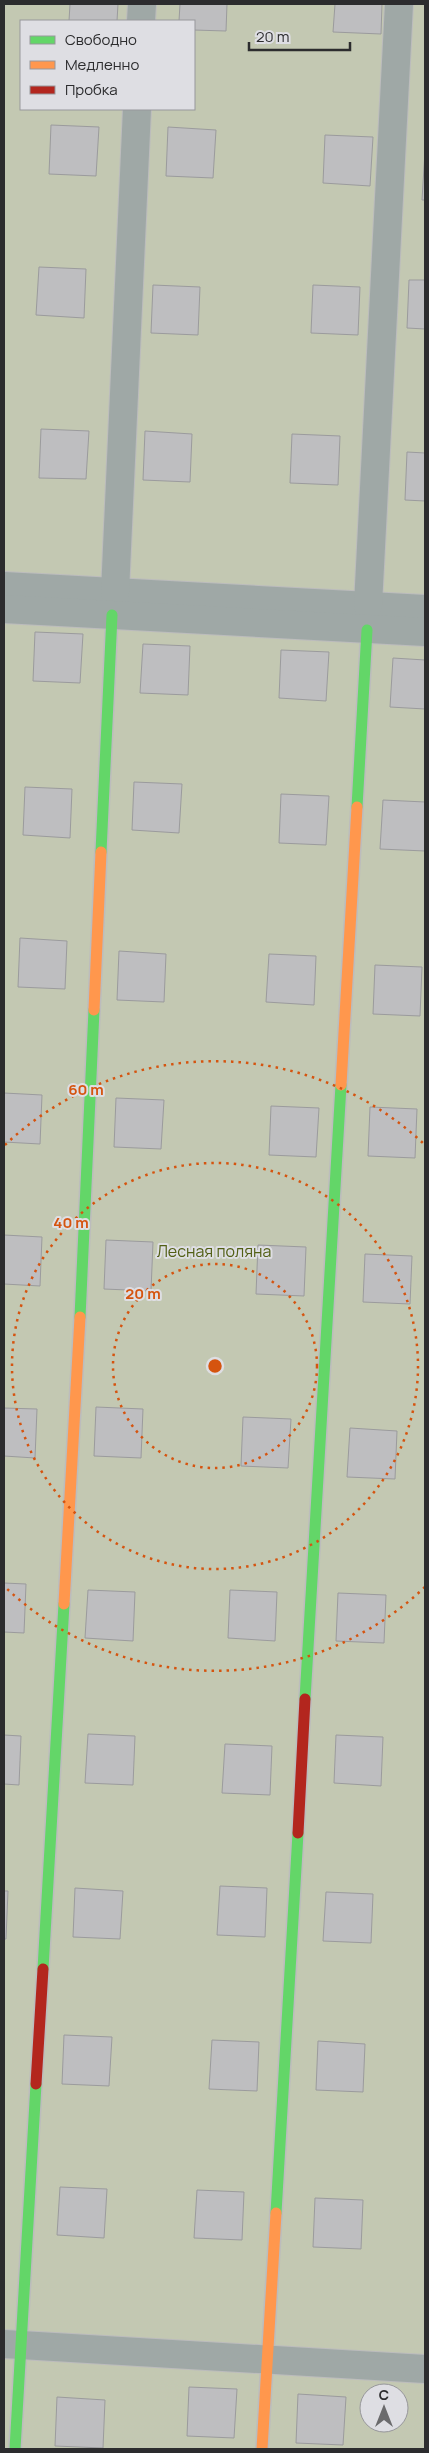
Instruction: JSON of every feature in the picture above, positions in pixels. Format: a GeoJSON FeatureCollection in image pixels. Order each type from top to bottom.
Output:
{"type":"FeatureCollection","features":[{"type":"Feature","properties":{"kind":"street"},"geometry":{"type":"LineString","coordinates":[[141,20],[142,4]]}},
{"type":"Feature","properties":{"kind":"street"},"geometry":{"type":"LineString","coordinates":[[262,2449],[367,617],[399,4]]}},
{"type":"Feature","properties":{"kind":"street"},"geometry":{"type":"LineString","coordinates":[[15,2449],[12,2345],[73,1458],[137,110]]}},
{"type":"Feature","properties":{"kind":"street"},"geometry":{"type":"LineString","coordinates":[[4,586],[113,603],[367,617],[425,609]]}},
{"type":"Feature","properties":{"kind":"street"},"geometry":{"type":"LineString","coordinates":[[4,609],[113,603]]}},
{"type":"Feature","properties":{"kind":"street"},"geometry":{"type":"LineString","coordinates":[[367,617],[425,632]]}},
{"type":"Feature","properties":{"kind":"street"},"geometry":{"type":"LineString","coordinates":[[12,2345],[425,2368]]}},
{"type":"Feature","properties":{"kind":"green space","name":"Лесная поляна"},"geometry":{"type":"Polygon","coordinates":[[[4,4],[425,4],[425,2449],[4,2449],[4,4]]]}},
{"type":"Feature","properties":{"kind":"building"},"geometry":{"type":"Polygon","coordinates":[[[70,4],[118,4],[117,20],[69,20],[70,4]]]}},
{"type":"Feature","properties":{"kind":"building"},"geometry":{"type":"Polygon","coordinates":[[[180,4],[227,4],[226,31],[195,30],[195,20],[179,20],[180,4]]]}},
{"type":"Feature","properties":{"kind":"building"},"geometry":{"type":"Polygon","coordinates":[[[335,4],[382,4],[381,34],[333,32],[335,4]]]}},
{"type":"Feature","properties":{"kind":"building"},"geometry":{"type":"Polygon","coordinates":[[[51,125],[99,127],[96,176],[49,174],[51,125]]]}},
{"type":"Feature","properties":{"kind":"building"},"geometry":{"type":"Polygon","coordinates":[[[168,127],[216,130],[213,178],[166,176],[168,127]]]}},
{"type":"Feature","properties":{"kind":"building"},"geometry":{"type":"Polygon","coordinates":[[[325,135],[373,137],[370,186],[323,183],[325,135]]]}},
{"type":"Feature","properties":{"kind":"building"},"geometry":{"type":"Polygon","coordinates":[[[425,151],[425,200],[422,200],[425,151]]]}},
{"type":"Feature","properties":{"kind":"building"},"geometry":{"type":"Polygon","coordinates":[[[39,267],[86,269],[84,318],[36,315],[39,267]]]}},
{"type":"Feature","properties":{"kind":"building"},"geometry":{"type":"Polygon","coordinates":[[[409,280],[425,280],[425,329],[407,328],[409,280]]]}},
{"type":"Feature","properties":{"kind":"building"},"geometry":{"type":"Polygon","coordinates":[[[153,285],[200,287],[198,335],[151,333],[153,285]]]}},
{"type":"Feature","properties":{"kind":"building"},"geometry":{"type":"Polygon","coordinates":[[[313,285],[360,287],[358,335],[311,333],[313,285]]]}},
{"type":"Feature","properties":{"kind":"building"},"geometry":{"type":"Polygon","coordinates":[[[41,429],[89,431],[86,479],[39,478],[41,429]]]}},
{"type":"Feature","properties":{"kind":"building"},"geometry":{"type":"Polygon","coordinates":[[[145,431],[192,434],[190,482],[143,480],[145,431]]]}},
{"type":"Feature","properties":{"kind":"building"},"geometry":{"type":"Polygon","coordinates":[[[292,434],[340,436],[338,485],[290,483],[292,434]]]}},
{"type":"Feature","properties":{"kind":"building"},"geometry":{"type":"Polygon","coordinates":[[[407,452],[425,453],[425,501],[405,500],[407,452]]]}},
{"type":"Feature","properties":{"kind":"building"},"geometry":{"type":"Polygon","coordinates":[[[35,632],[83,634],[80,683],[33,681],[35,632]]]}},
{"type":"Feature","properties":{"kind":"building"},"geometry":{"type":"Polygon","coordinates":[[[143,644],[190,646],[188,695],[140,693],[143,644]]]}},
{"type":"Feature","properties":{"kind":"building"},"geometry":{"type":"Polygon","coordinates":[[[281,650],[329,652],[326,701],[279,698],[281,650]]]}},
{"type":"Feature","properties":{"kind":"building"},"geometry":{"type":"Polygon","coordinates":[[[393,658],[425,660],[425,709],[390,707],[393,658]]]}},
{"type":"Feature","properties":{"kind":"building"},"geometry":{"type":"Polygon","coordinates":[[[134,782],[182,784],[179,833],[132,830],[134,782]]]}},
{"type":"Feature","properties":{"kind":"building"},"geometry":{"type":"Polygon","coordinates":[[[25,787],[72,789],[70,838],[23,835],[25,787]]]}},
{"type":"Feature","properties":{"kind":"building"},"geometry":{"type":"Polygon","coordinates":[[[281,794],[329,796],[326,845],[279,843],[281,794]]]}},
{"type":"Feature","properties":{"kind":"building"},"geometry":{"type":"Polygon","coordinates":[[[383,800],[425,802],[425,851],[380,849],[383,800]]]}},
{"type":"Feature","properties":{"kind":"building"},"geometry":{"type":"Polygon","coordinates":[[[20,938],[67,941],[65,989],[18,987],[20,938]]]}},
{"type":"Feature","properties":{"kind":"building"},"geometry":{"type":"Polygon","coordinates":[[[119,951],[166,954],[164,1002],[117,1000],[119,951]]]}},
{"type":"Feature","properties":{"kind":"building"},"geometry":{"type":"Polygon","coordinates":[[[269,954],[316,956],[314,1005],[266,1002],[269,954]]]}},
{"type":"Feature","properties":{"kind":"building"},"geometry":{"type":"Polygon","coordinates":[[[375,965],[422,967],[420,1016],[373,1014],[375,965]]]}},
{"type":"Feature","properties":{"kind":"building"},"geometry":{"type":"Polygon","coordinates":[[[4,1093],[42,1095],[40,1144],[4,1142],[4,1093]]]}},
{"type":"Feature","properties":{"kind":"building"},"geometry":{"type":"Polygon","coordinates":[[[116,1098],[164,1100],[161,1149],[114,1147],[116,1098]]]}},
{"type":"Feature","properties":{"kind":"building"},"geometry":{"type":"Polygon","coordinates":[[[271,1106],[319,1108],[316,1157],[269,1155],[271,1106]]]}},
{"type":"Feature","properties":{"kind":"building"},"geometry":{"type":"Polygon","coordinates":[[[370,1107],[417,1109],[415,1158],[368,1156],[370,1107]]]}},
{"type":"Feature","properties":{"kind":"building"},"geometry":{"type":"Polygon","coordinates":[[[4,1235],[42,1237],[40,1286],[4,1284],[4,1235]]]}},
{"type":"Feature","properties":{"kind":"building"},"geometry":{"type":"Polygon","coordinates":[[[106,1240],[153,1242],[151,1291],[104,1289],[106,1240]]]}},
{"type":"Feature","properties":{"kind":"building"},"geometry":{"type":"Polygon","coordinates":[[[258,1245],[306,1247],[304,1296],[256,1294],[258,1245]]]}},
{"type":"Feature","properties":{"kind":"building"},"geometry":{"type":"Polygon","coordinates":[[[365,1254],[412,1256],[410,1304],[363,1302],[365,1254]]]}},
{"type":"Feature","properties":{"kind":"building"},"geometry":{"type":"Polygon","coordinates":[[[96,1407],[143,1409],[141,1458],[94,1456],[96,1407]]]}},
{"type":"Feature","properties":{"kind":"building"},"geometry":{"type":"Polygon","coordinates":[[[4,1408],[37,1409],[35,1458],[4,1456],[4,1408]]]}},
{"type":"Feature","properties":{"kind":"building"},"geometry":{"type":"Polygon","coordinates":[[[243,1417],[291,1419],[288,1468],[241,1466],[243,1417]]]}},
{"type":"Feature","properties":{"kind":"building"},"geometry":{"type":"Polygon","coordinates":[[[350,1428],[397,1431],[395,1479],[347,1477],[350,1428]]]}},
{"type":"Feature","properties":{"kind":"building"},"geometry":{"type":"Polygon","coordinates":[[[4,1583],[26,1584],[24,1633],[4,1632],[4,1583]]]}},
{"type":"Feature","properties":{"kind":"building"},"geometry":{"type":"Polygon","coordinates":[[[88,1590],[135,1592],[133,1641],[85,1638],[88,1590]]]}},
{"type":"Feature","properties":{"kind":"building"},"geometry":{"type":"Polygon","coordinates":[[[230,1590],[277,1592],[275,1641],[228,1638],[230,1590]]]}},
{"type":"Feature","properties":{"kind":"building"},"geometry":{"type":"Polygon","coordinates":[[[338,1593],[386,1595],[384,1643],[336,1641],[338,1593]]]}},
{"type":"Feature","properties":{"kind":"building"},"geometry":{"type":"Polygon","coordinates":[[[88,1734],[135,1736],[133,1785],[85,1783],[88,1734]]]}},
{"type":"Feature","properties":{"kind":"building"},"geometry":{"type":"Polygon","coordinates":[[[4,1735],[21,1736],[19,1785],[4,1784],[4,1735]]]}},
{"type":"Feature","properties":{"kind":"building"},"geometry":{"type":"Polygon","coordinates":[[[336,1735],[383,1737],[381,1786],[334,1783],[336,1735]]]}},
{"type":"Feature","properties":{"kind":"building"},"geometry":{"type":"Polygon","coordinates":[[[225,1744],[272,1746],[270,1795],[222,1793],[225,1744]]]}},
{"type":"Feature","properties":{"kind":"building"},"geometry":{"type":"Polygon","coordinates":[[[220,1886],[267,1888],[265,1937],[217,1935],[220,1886]]]}},
{"type":"Feature","properties":{"kind":"building"},"geometry":{"type":"Polygon","coordinates":[[[75,1888],[123,1891],[120,1939],[73,1937],[75,1888]]]}},
{"type":"Feature","properties":{"kind":"building"},"geometry":{"type":"Polygon","coordinates":[[[4,1891],[8,1891],[6,1939],[4,1939],[4,1891]]]}},
{"type":"Feature","properties":{"kind":"building"},"geometry":{"type":"Polygon","coordinates":[[[326,1892],[373,1894],[371,1943],[323,1941],[326,1892]]]}},
{"type":"Feature","properties":{"kind":"building"},"geometry":{"type":"Polygon","coordinates":[[[64,2035],[112,2037],[109,2086],[62,2084],[64,2035]]]}},
{"type":"Feature","properties":{"kind":"building"},"geometry":{"type":"Polygon","coordinates":[[[212,2040],[259,2042],[257,2091],[209,2089],[212,2040]]]}},
{"type":"Feature","properties":{"kind":"building"},"geometry":{"type":"Polygon","coordinates":[[[318,2041],[365,2044],[363,2092],[316,2090],[318,2041]]]}},
{"type":"Feature","properties":{"kind":"building"},"geometry":{"type":"Polygon","coordinates":[[[60,2187],[107,2189],[104,2238],[57,2235],[60,2187]]]}},
{"type":"Feature","properties":{"kind":"building"},"geometry":{"type":"Polygon","coordinates":[[[197,2190],[244,2192],[242,2240],[194,2238],[197,2190]]]}},
{"type":"Feature","properties":{"kind":"building"},"geometry":{"type":"Polygon","coordinates":[[[315,2198],[363,2200],[361,2249],[313,2247],[315,2198]]]}},
{"type":"Feature","properties":{"kind":"building"},"geometry":{"type":"Polygon","coordinates":[[[189,2387],[237,2389],[234,2438],[187,2436],[189,2387]]]}},
{"type":"Feature","properties":{"kind":"building"},"geometry":{"type":"Polygon","coordinates":[[[298,2394],[346,2397],[343,2445],[296,2443],[298,2394]]]}},
{"type":"Feature","properties":{"kind":"building"},"geometry":{"type":"Polygon","coordinates":[[[57,2397],[105,2400],[103,2448],[55,2446],[57,2397]]]}},
{"type":"Feature","properties":{"kind":"traffic: fast"},"geometry":{"type":"LineString","coordinates":[[101,852],[112,615]]}},
{"type":"Feature","properties":{"kind":"traffic: fast"},"geometry":{"type":"LineString","coordinates":[[357,807],[367,630]]}},
{"type":"Feature","properties":{"kind":"traffic: fast"},"geometry":{"type":"LineString","coordinates":[[80,1317],[94,1010]]}},
{"type":"Feature","properties":{"kind":"traffic: fast"},"geometry":{"type":"LineString","coordinates":[[305,1699],[341,1085]]}},
{"type":"Feature","properties":{"kind":"traffic: fast"},"geometry":{"type":"LineString","coordinates":[[43,1969],[64,1604]]}},
{"type":"Feature","properties":{"kind":"traffic: fast"},"geometry":{"type":"LineString","coordinates":[[276,2213],[298,1833]]}},
{"type":"Feature","properties":{"kind":"traffic: fast"},"geometry":{"type":"LineString","coordinates":[[15,2449],[36,2084]]}},
{"type":"Feature","properties":{"kind":"traffic: slow"},"geometry":{"type":"LineString","coordinates":[[341,1085],[357,807]]}},
{"type":"Feature","properties":{"kind":"traffic: slow"},"geometry":{"type":"LineString","coordinates":[[94,1010],[101,852]]}},
{"type":"Feature","properties":{"kind":"traffic: slow"},"geometry":{"type":"LineString","coordinates":[[64,1604],[80,1317]]}},
{"type":"Feature","properties":{"kind":"traffic: slow"},"geometry":{"type":"LineString","coordinates":[[262,2449],[276,2213]]}},
{"type":"Feature","properties":{"kind":"traffic: jam"},"geometry":{"type":"LineString","coordinates":[[298,1833],[305,1699]]}},
{"type":"Feature","properties":{"kind":"traffic: jam"},"geometry":{"type":"LineString","coordinates":[[36,2084],[43,1969]]}}]}
